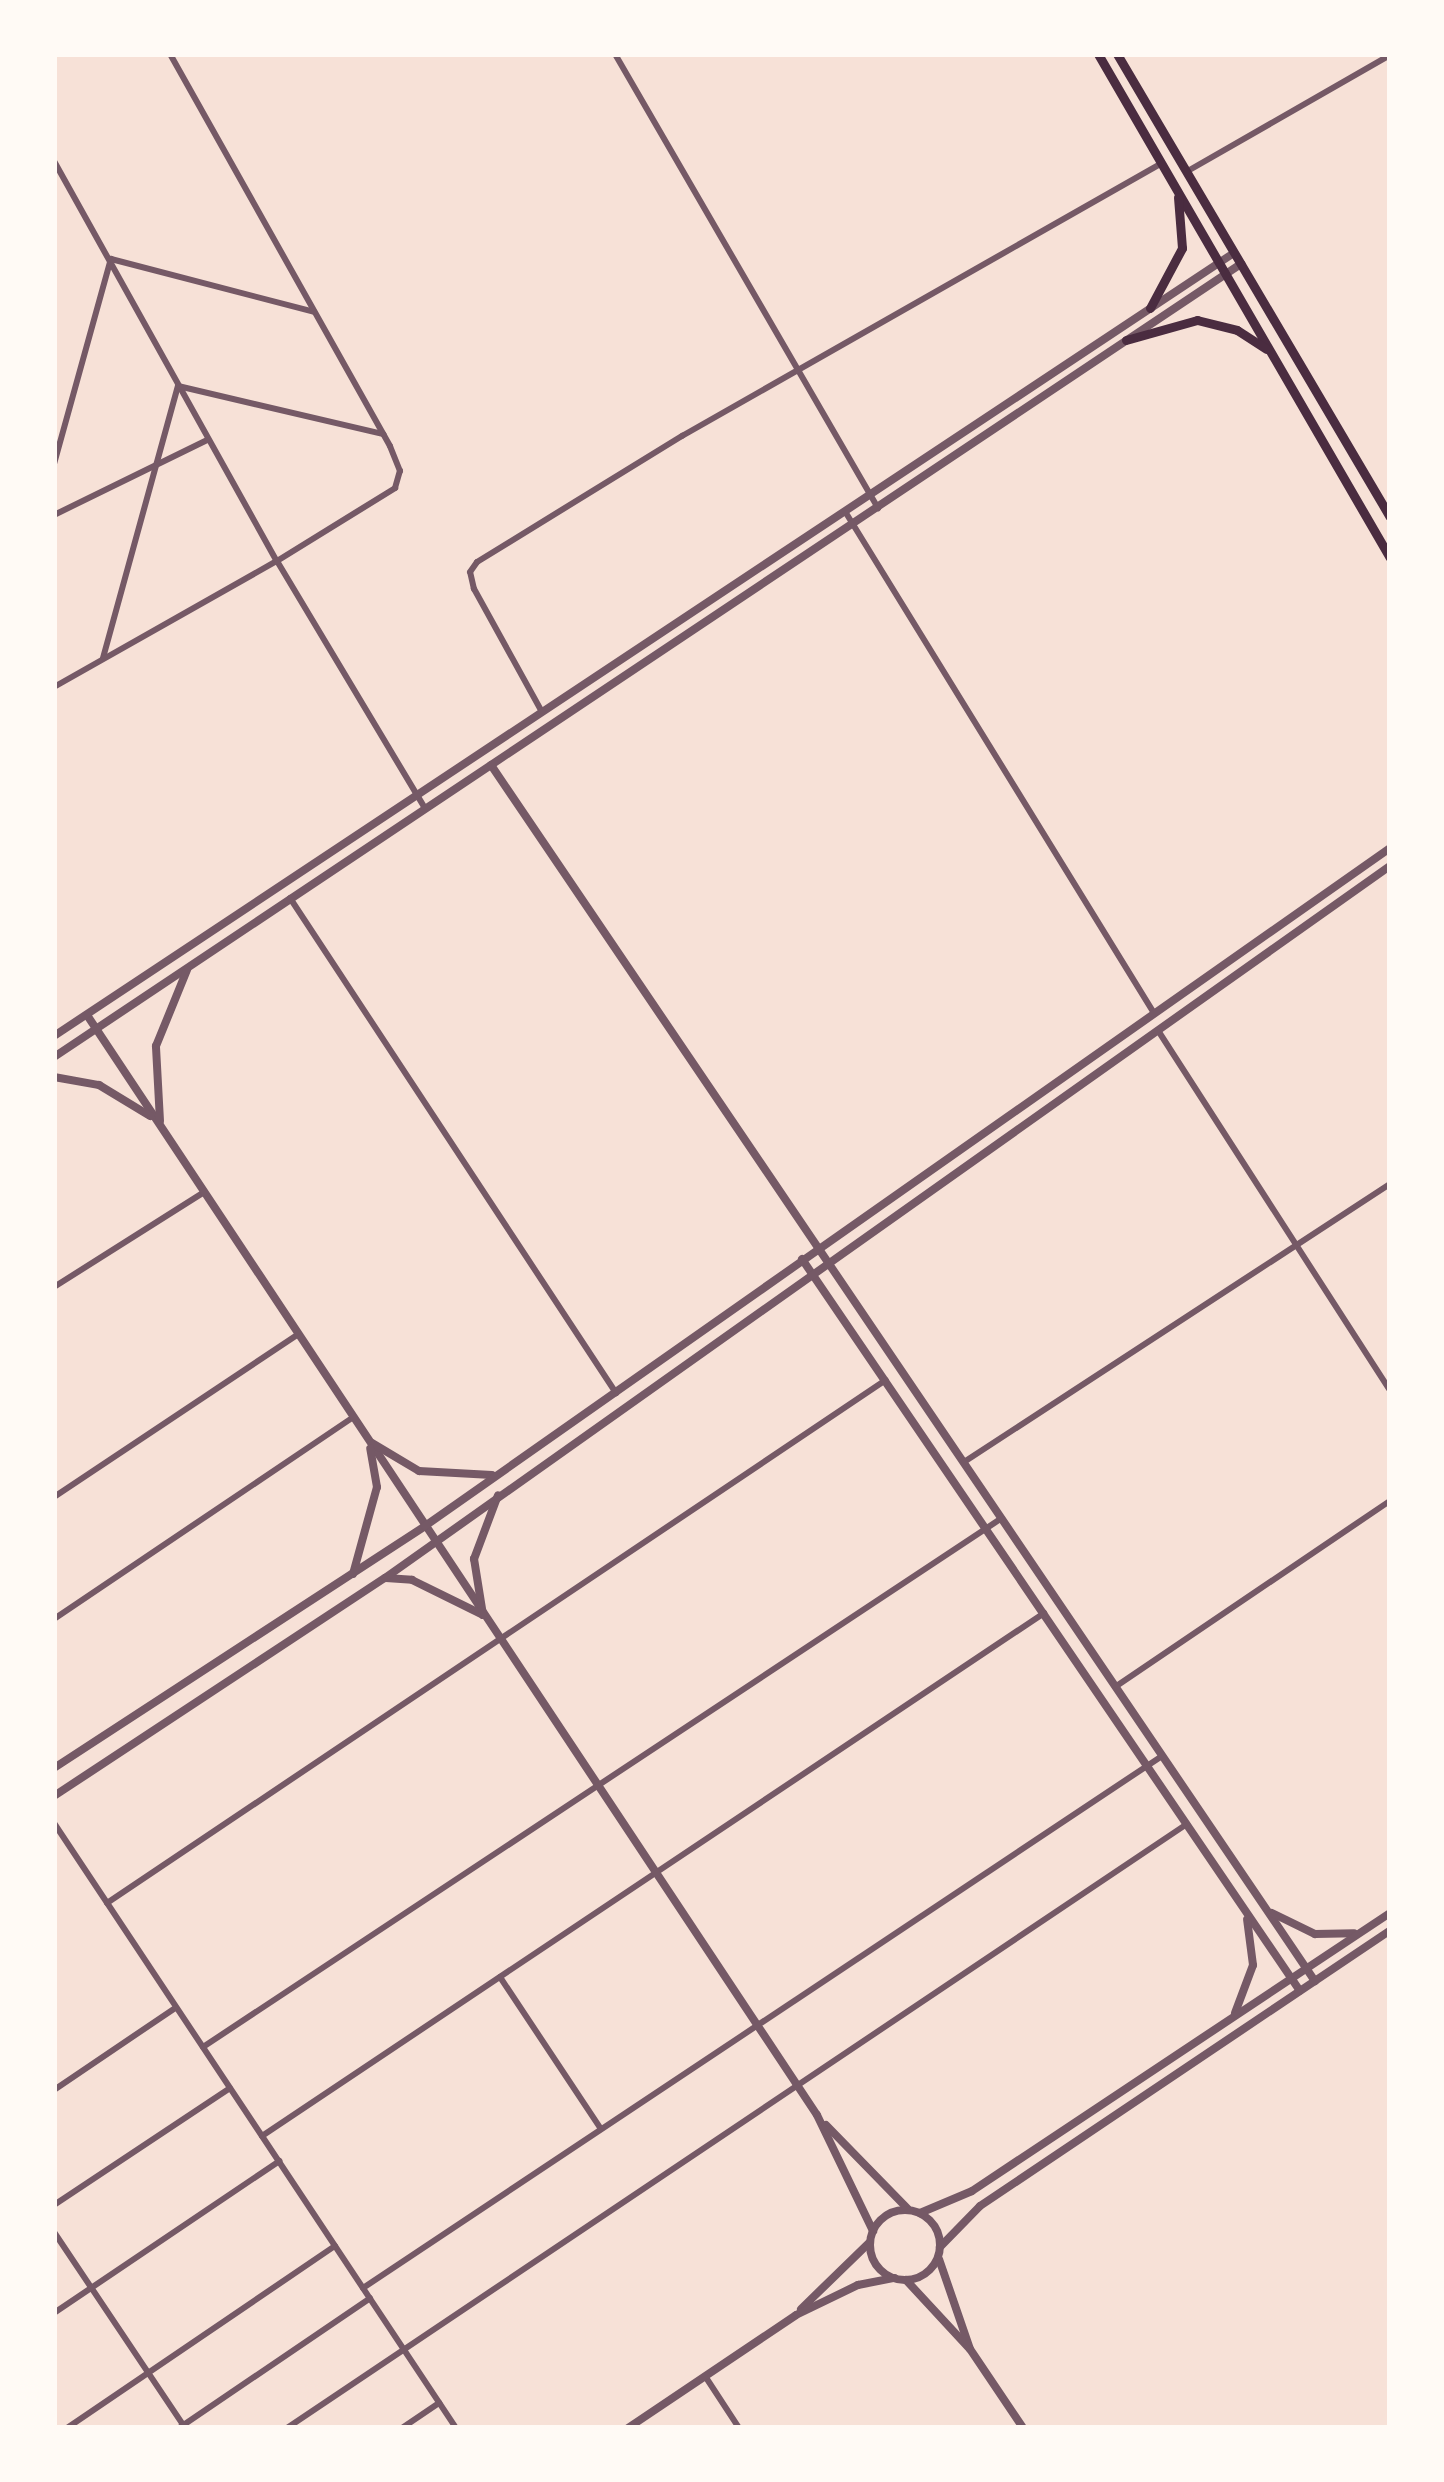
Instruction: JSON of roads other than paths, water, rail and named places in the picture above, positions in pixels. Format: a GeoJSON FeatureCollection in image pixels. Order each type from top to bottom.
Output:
{"type":"FeatureCollection","features":[{"type":"Feature","properties":{"kind":"main road"},"geometry":{"type":"LineString","coordinates":[[1098,54],[1390,558]]}},
{"type":"Feature","properties":{"kind":"main road"},"geometry":{"type":"LineString","coordinates":[[1117,54],[1390,517]]}},
{"type":"Feature","properties":{"kind":"main road"},"geometry":{"type":"LineString","coordinates":[[1150,308],[1182,248],[1175,186]]}},
{"type":"Feature","properties":{"kind":"main road"},"geometry":{"type":"LineString","coordinates":[[1126,340],[1197,320],[1237,330],[1269,351]]}},
{"type":"Feature","properties":{"kind":"street"},"geometry":{"type":"LineString","coordinates":[[54,686],[277,561],[395,488],[400,471],[170,54]]}},
{"type":"Feature","properties":{"kind":"street"},"geometry":{"type":"LineString","coordinates":[[615,54],[878,508]]}},
{"type":"Feature","properties":{"kind":"street"},"geometry":{"type":"LineString","coordinates":[[1186,172],[1390,56]]}},
{"type":"Feature","properties":{"kind":"street"},"geometry":{"type":"LineString","coordinates":[[54,161],[207,440],[425,808]]}},
{"type":"Feature","properties":{"kind":"street"},"geometry":{"type":"LineString","coordinates":[[543,714],[470,572],[795,371],[1162,164]]}},
{"type":"Feature","properties":{"kind":"street"},"geometry":{"type":"LineString","coordinates":[[54,1036],[1150,308],[1237,258]]}},
{"type":"Feature","properties":{"kind":"street"},"geometry":{"type":"LineString","coordinates":[[111,260],[314,312]]}},
{"type":"Feature","properties":{"kind":"street"},"geometry":{"type":"LineString","coordinates":[[54,464],[111,260]]}},
{"type":"Feature","properties":{"kind":"street"},"geometry":{"type":"LineString","coordinates":[[54,1057],[854,525],[1126,340],[1221,268]]}},
{"type":"Feature","properties":{"kind":"street"},"geometry":{"type":"LineString","coordinates":[[178,386],[383,434]]}},
{"type":"Feature","properties":{"kind":"street"},"geometry":{"type":"LineString","coordinates":[[103,658],[178,386]]}},
{"type":"Feature","properties":{"kind":"street"},"geometry":{"type":"LineString","coordinates":[[54,515],[207,440]]}},
{"type":"Feature","properties":{"kind":"street"},"geometry":{"type":"LineString","coordinates":[[846,513],[1154,1013]]}},
{"type":"Feature","properties":{"kind":"street"},"geometry":{"type":"LineString","coordinates":[[491,766],[1315,1981]]}},
{"type":"Feature","properties":{"kind":"street"},"geometry":{"type":"LineString","coordinates":[[54,1768],[425,1526],[1390,848]]}},
{"type":"Feature","properties":{"kind":"street"},"geometry":{"type":"LineString","coordinates":[[54,1796],[385,1578],[500,1491],[1390,866]]}},
{"type":"Feature","properties":{"kind":"street"},"geometry":{"type":"LineString","coordinates":[[290,898],[616,1393]]}},
{"type":"Feature","properties":{"kind":"street"},"geometry":{"type":"LineString","coordinates":[[162,1129],[156,1046],[189,966]]}},
{"type":"Feature","properties":{"kind":"street"},"geometry":{"type":"LineString","coordinates":[[87,1015],[817,2115],[872,2236],[875,2263],[894,2278]]}},
{"type":"Feature","properties":{"kind":"street"},"geometry":{"type":"LineString","coordinates":[[1159,1032],[1390,1391]]}},
{"type":"Feature","properties":{"kind":"street"},"geometry":{"type":"LineString","coordinates":[[54,1077],[115,1092],[162,1129]]}},
{"type":"Feature","properties":{"kind":"street"},"geometry":{"type":"LineString","coordinates":[[964,1462],[1390,1184]]}},
{"type":"Feature","properties":{"kind":"street"},"geometry":{"type":"LineString","coordinates":[[54,1288],[204,1192]]}},
{"type":"Feature","properties":{"kind":"street"},"geometry":{"type":"LineString","coordinates":[[802,1259],[1300,1991]]}},
{"type":"Feature","properties":{"kind":"street"},"geometry":{"type":"LineString","coordinates":[[54,1497],[298,1334]]}},
{"type":"Feature","properties":{"kind":"street"},"geometry":{"type":"LineString","coordinates":[[107,1903],[886,1380]]}},
{"type":"Feature","properties":{"kind":"street"},"geometry":{"type":"LineString","coordinates":[[54,1619],[353,1417]]}},
{"type":"Feature","properties":{"kind":"street"},"geometry":{"type":"LineString","coordinates":[[368,1439],[437,1476],[499,1474]]}},
{"type":"Feature","properties":{"kind":"street"},"geometry":{"type":"LineString","coordinates":[[352,1576],[377,1487],[368,1439]]}},
{"type":"Feature","properties":{"kind":"street"},"geometry":{"type":"LineString","coordinates":[[483,1615],[474,1559],[500,1491]]}},
{"type":"Feature","properties":{"kind":"street"},"geometry":{"type":"LineString","coordinates":[[1115,1687],[1390,1501]]}},
{"type":"Feature","properties":{"kind":"street"},"geometry":{"type":"LineString","coordinates":[[202,2047],[1002,1518]]}},
{"type":"Feature","properties":{"kind":"street"},"geometry":{"type":"LineString","coordinates":[[385,1578],[412,1580],[483,1615]]}},
{"type":"Feature","properties":{"kind":"street"},"geometry":{"type":"LineString","coordinates":[[262,2136],[1043,1613]]}},
{"type":"Feature","properties":{"kind":"street"},"geometry":{"type":"LineString","coordinates":[[363,2288],[1162,1756]]}},
{"type":"Feature","properties":{"kind":"street"},"geometry":{"type":"LineString","coordinates":[[54,1823],[456,2428]]}},
{"type":"Feature","properties":{"kind":"street"},"geometry":{"type":"LineString","coordinates":[[287,2428],[799,2089],[1187,1824]]}},
{"type":"Feature","properties":{"kind":"street"},"geometry":{"type":"LineString","coordinates":[[1262,1905],[1303,1931],[1361,1932]]}},
{"type":"Feature","properties":{"kind":"street"},"geometry":{"type":"LineString","coordinates":[[1232,2018],[1256,1943],[1243,1906]]}},
{"type":"Feature","properties":{"kind":"street"},"geometry":{"type":"LineString","coordinates":[[796,2314],[887,2215],[972,2191],[1390,1913]]}},
{"type":"Feature","properties":{"kind":"street"},"geometry":{"type":"LineString","coordinates":[[628,2428],[796,2314],[859,2285],[906,2280],[928,2272],[980,2206],[1390,1931]]}},
{"type":"Feature","properties":{"kind":"street"},"geometry":{"type":"LineString","coordinates":[[500,1977],[601,2129]]}},
{"type":"Feature","properties":{"kind":"street"},"geometry":{"type":"LineString","coordinates":[[54,2090],[176,2007]]}},
{"type":"Feature","properties":{"kind":"street"},"geometry":{"type":"LineString","coordinates":[[54,2205],[230,2087]]}},
{"type":"Feature","properties":{"kind":"street"},"geometry":{"type":"LineString","coordinates":[[817,2115],[936,2228],[970,2349]]}},
{"type":"Feature","properties":{"kind":"street"},"geometry":{"type":"LineString","coordinates":[[54,2313],[278,2161]]}},
{"type":"Feature","properties":{"kind":"street"},"geometry":{"type":"LineString","coordinates":[[54,2232],[182,2427],[370,2298]]}},
{"type":"Feature","properties":{"kind":"street"},"geometry":{"type":"LineString","coordinates":[[67,2428],[335,2246]]}},
{"type":"Feature","properties":{"kind":"street"},"geometry":{"type":"LineString","coordinates":[[906,2280],[970,2349],[1023,2428]]}},
{"type":"Feature","properties":{"kind":"street"},"geometry":{"type":"LineString","coordinates":[[705,2376],[739,2428]]}},
{"type":"Feature","properties":{"kind":"street"},"geometry":{"type":"LineString","coordinates":[[402,2428],[440,2403]]}}]}
